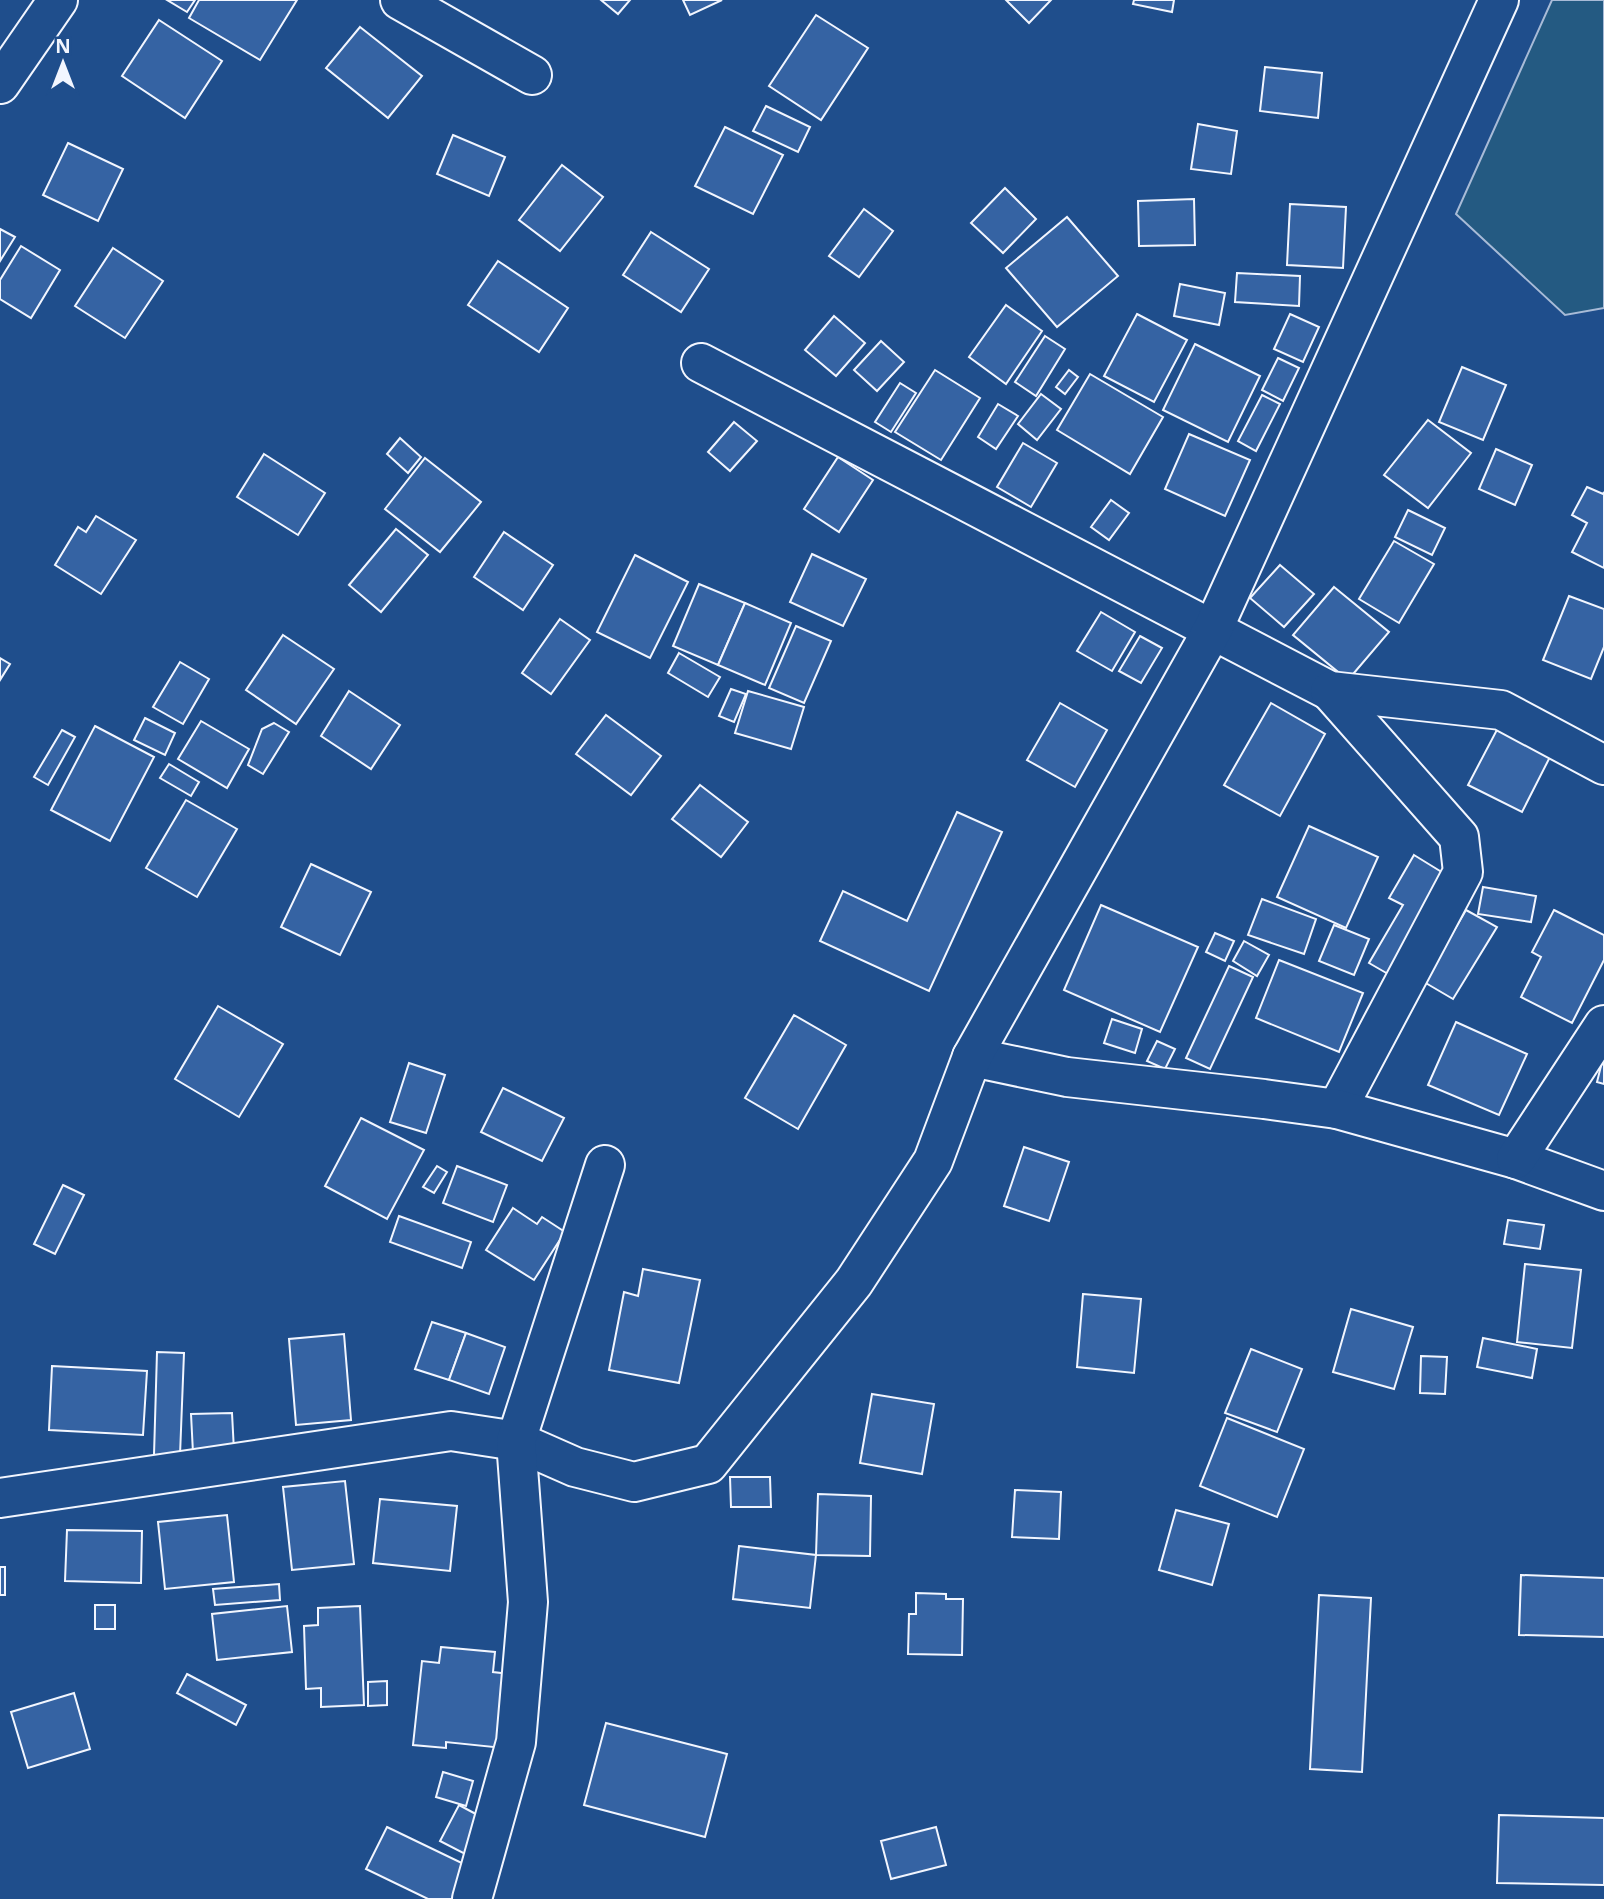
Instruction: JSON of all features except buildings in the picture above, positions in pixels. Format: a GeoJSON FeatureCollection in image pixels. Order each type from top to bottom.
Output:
{"type":"FeatureCollection","features":[{"type":"Feature","properties":{"kind":"street"},"geometry":{"type":"LineString","coordinates":[[0,84],[58,0]]}},
{"type":"Feature","properties":{"kind":"street"},"geometry":{"type":"LineString","coordinates":[[400,0],[532,75]]}},
{"type":"Feature","properties":{"kind":"street"},"geometry":{"type":"LineString","coordinates":[[0,1498],[451,1431],[516,1441],[575,1467],[634,1482],[708,1464],[854,1282],[933,1161],[972,1057],[1213,629],[1499,0]]}},
{"type":"Feature","properties":{"kind":"street"},"geometry":{"type":"LineString","coordinates":[[701,363],[1330,691],[1459,837],[1463,872],[1338,1109]]}},
{"type":"Feature","properties":{"kind":"street"},"geometry":{"type":"LineString","coordinates":[[1330,691],[1501,710],[1604,765]]}},
{"type":"Feature","properties":{"kind":"street"},"geometry":{"type":"LineString","coordinates":[[1516,1159],[1604,1025]]}},
{"type":"Feature","properties":{"kind":"street"},"geometry":{"type":"LineString","coordinates":[[972,1057],[1067,1077],[1338,1109],[1516,1159],[1604,1191]]}},
{"type":"Feature","properties":{"kind":"street"},"geometry":{"type":"LineString","coordinates":[[472,1899],[516,1742],[528,1602],[516,1441],[605,1165]]}},
{"type":"Feature","properties":{"kind":"shaded area"},"geometry":{"type":"Polygon","coordinates":[[[1552,0],[1604,0],[1604,308],[1565,315],[1456,214],[1552,0]]]}}]}
